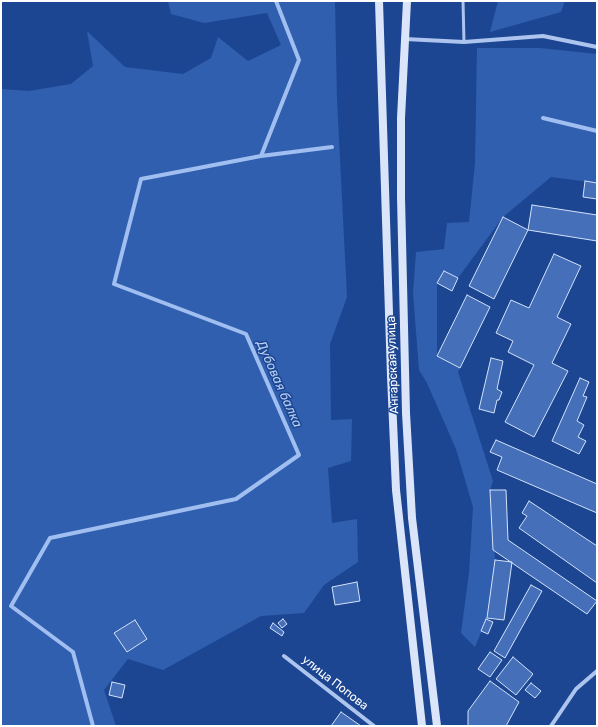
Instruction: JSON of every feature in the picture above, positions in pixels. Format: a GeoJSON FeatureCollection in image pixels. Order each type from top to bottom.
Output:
{"type":"FeatureCollection","features":[{"type":"Feature","properties":{"kind":"main road","name":"Ангарская улица"},"geometry":{"type":"LineString","coordinates":[[379,1],[396,490],[422,726]]}},
{"type":"Feature","properties":{"kind":"main road","name":"Ангарская улица"},"geometry":{"type":"LineString","coordinates":[[407,1],[401,118],[401,197],[406,413],[412,518],[437,726]]}},
{"type":"Feature","properties":{"kind":"street"},"geometry":{"type":"LineString","coordinates":[[405,39],[464,42],[544,36],[597,47]]}},
{"type":"Feature","properties":{"kind":"street","name":"улица Попова"},"geometry":{"type":"LineString","coordinates":[[284,656],[374,726]]}},
{"type":"Feature","properties":{"kind":"street"},"geometry":{"type":"LineString","coordinates":[[551,726],[576,689],[597,671]]}},
{"type":"Feature","properties":{"kind":"lane"},"geometry":{"type":"LineString","coordinates":[[463,1],[464,42]]}},
{"type":"Feature","properties":{"kind":"shaded area"},"geometry":{"type":"Polygon","coordinates":[[[168,1],[335,1],[337,100],[347,297],[330,344],[331,420],[352,419],[351,461],[328,468],[332,523],[357,519],[358,562],[324,585],[304,613],[261,616],[163,670],[128,659],[104,690],[116,726],[1,726],[1,89],[29,91],[71,84],[93,66],[87,31],[125,67],[183,74],[211,58],[218,37],[248,61],[281,45],[267,13],[204,23],[171,14],[168,1]]]}},
{"type":"Feature","properties":{"kind":"shaded area"},"geometry":{"type":"Polygon","coordinates":[[[498,1],[565,1],[561,12],[490,32],[498,1]]]}},
{"type":"Feature","properties":{"kind":"shaded area"},"geometry":{"type":"Polygon","coordinates":[[[477,48],[540,48],[597,54],[597,183],[551,177],[503,217],[458,278],[444,271],[437,283],[437,356],[460,368],[458,372],[493,481],[490,490],[495,560],[487,618],[475,647],[461,633],[469,573],[473,507],[456,449],[427,383],[419,370],[413,293],[416,252],[444,249],[447,223],[469,222],[475,163],[477,48]]]}},
{"type":"Feature","properties":{"kind":"building"},"geometry":{"type":"Polygon","coordinates":[[[585,181],[597,183],[597,199],[583,197],[585,181]]]}},
{"type":"Feature","properties":{"kind":"building"},"geometry":{"type":"Polygon","coordinates":[[[532,205],[597,215],[597,241],[528,230],[532,205]]]}},
{"type":"Feature","properties":{"kind":"building"},"geometry":{"type":"Polygon","coordinates":[[[503,217],[528,230],[494,299],[469,286],[503,217]]]}},
{"type":"Feature","properties":{"kind":"building"},"geometry":{"type":"Polygon","coordinates":[[[554,254],[581,266],[557,317],[571,324],[552,363],[568,371],[534,437],[505,422],[534,365],[508,352],[513,341],[496,333],[511,300],[529,308],[554,254]]]}},
{"type":"Feature","properties":{"kind":"building"},"geometry":{"type":"Polygon","coordinates":[[[444,271],[458,278],[452,291],[437,283],[444,271]]]}},
{"type":"Feature","properties":{"kind":"building"},"geometry":{"type":"Polygon","coordinates":[[[467,295],[490,307],[460,368],[437,356],[467,295]]]}},
{"type":"Feature","properties":{"kind":"building"},"geometry":{"type":"Polygon","coordinates":[[[491,358],[503,361],[497,389],[502,392],[499,400],[497,400],[494,413],[479,409],[491,358]]]}},
{"type":"Feature","properties":{"kind":"building"},"geometry":{"type":"Polygon","coordinates":[[[580,378],[589,382],[583,396],[587,397],[577,421],[584,425],[578,437],[586,441],[579,454],[552,441],[580,378]]]}},
{"type":"Feature","properties":{"kind":"building"},"geometry":{"type":"Polygon","coordinates":[[[496,440],[597,484],[597,513],[497,470],[502,457],[490,452],[496,440]]]}},
{"type":"Feature","properties":{"kind":"building"},"geometry":{"type":"Polygon","coordinates":[[[490,490],[506,490],[508,540],[597,601],[587,614],[493,550],[490,490]]]}},
{"type":"Feature","properties":{"kind":"building"},"geometry":{"type":"Polygon","coordinates":[[[529,501],[597,546],[597,583],[519,528],[527,516],[522,513],[529,501]]]}},
{"type":"Feature","properties":{"kind":"building"},"geometry":{"type":"Polygon","coordinates":[[[495,560],[512,562],[504,620],[487,618],[495,560]]]}},
{"type":"Feature","properties":{"kind":"building"},"geometry":{"type":"Polygon","coordinates":[[[357,582],[360,601],[335,605],[332,587],[357,582]]]}},
{"type":"Feature","properties":{"kind":"building"},"geometry":{"type":"Polygon","coordinates":[[[531,585],[542,591],[505,658],[494,651],[531,585]]]}},
{"type":"Feature","properties":{"kind":"building"},"geometry":{"type":"Polygon","coordinates":[[[283,619],[287,624],[282,628],[278,623],[283,619]]]}},
{"type":"Feature","properties":{"kind":"building"},"geometry":{"type":"Polygon","coordinates":[[[486,619],[493,622],[488,634],[481,631],[486,619]]]}},
{"type":"Feature","properties":{"kind":"building"},"geometry":{"type":"Polygon","coordinates":[[[135,620],[147,639],[127,652],[114,633],[135,620]]]}},
{"type":"Feature","properties":{"kind":"building"},"geometry":{"type":"Polygon","coordinates":[[[273,623],[284,632],[282,636],[270,628],[273,623]]]}},
{"type":"Feature","properties":{"kind":"building"},"geometry":{"type":"Polygon","coordinates":[[[490,652],[502,660],[490,677],[478,669],[490,652]]]}},
{"type":"Feature","properties":{"kind":"building"},"geometry":{"type":"Polygon","coordinates":[[[513,657],[533,674],[516,695],[496,679],[513,657]]]}},
{"type":"Feature","properties":{"kind":"building"},"geometry":{"type":"Polygon","coordinates":[[[490,681],[519,702],[506,726],[468,726],[468,711],[490,681]]]}},
{"type":"Feature","properties":{"kind":"building"},"geometry":{"type":"Polygon","coordinates":[[[112,682],[125,685],[122,698],[109,695],[112,682]]]}},
{"type":"Feature","properties":{"kind":"building"},"geometry":{"type":"Polygon","coordinates":[[[531,683],[541,691],[535,698],[525,690],[531,683]]]}},
{"type":"Feature","properties":{"kind":"building"},"geometry":{"type":"Polygon","coordinates":[[[341,712],[361,726],[331,726],[341,712]]]}},
{"type":"Feature","properties":{"kind":"waterway","name":"Дубовая балка"},"geometry":{"type":"LineString","coordinates":[[93,726],[73,652],[11,606],[50,538],[236,499],[299,455],[246,334],[114,284],[141,179],[261,156],[299,60],[276,1]]}},
{"type":"Feature","properties":{"kind":"waterway"},"geometry":{"type":"LineString","coordinates":[[543,118],[597,131]]}},
{"type":"Feature","properties":{"kind":"waterway"},"geometry":{"type":"LineString","coordinates":[[261,156],[332,147]]}}]}
